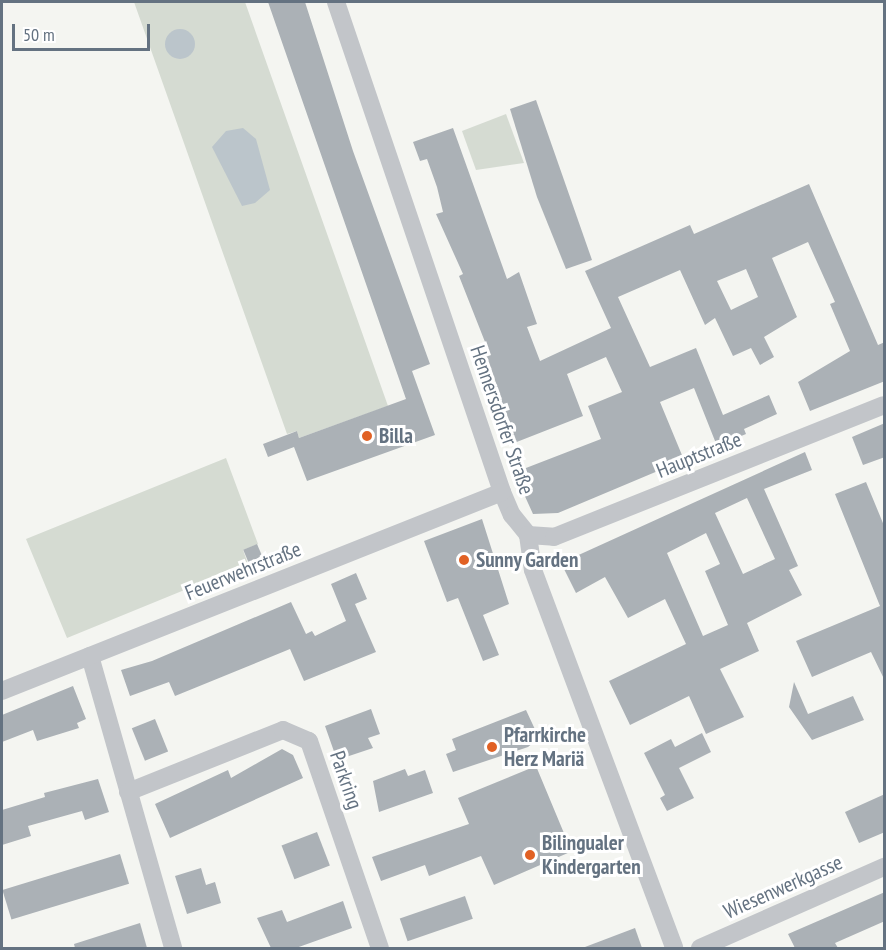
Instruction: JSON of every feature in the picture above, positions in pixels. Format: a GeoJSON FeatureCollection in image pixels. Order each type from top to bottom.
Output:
{"type":"FeatureCollection","features":[{"type":"Feature","properties":{"kind":"street","name":"Hennersdorfer Straße"},"geometry":{"type":"LineString","coordinates":[[336,2],[502,492],[512,516],[528,535]]}},
{"type":"Feature","properties":{"kind":"street","name":"Hauptstraße"},"geometry":{"type":"LineString","coordinates":[[528,535],[554,537],[885,405]]}},
{"type":"Feature","properties":{"kind":"street","name":"Feuerwehrstraße"},"geometry":{"type":"LineString","coordinates":[[2,691],[502,492]]}},
{"type":"Feature","properties":{"kind":"street"},"geometry":{"type":"LineString","coordinates":[[528,535],[532,570],[675,948]]}},
{"type":"Feature","properties":{"kind":"street"},"geometry":{"type":"LineString","coordinates":[[90,656],[174,948]]}},
{"type":"Feature","properties":{"kind":"street","name":"Parkring"},"geometry":{"type":"LineString","coordinates":[[128,792],[283,730],[309,741],[380,948]]}},
{"type":"Feature","properties":{"kind":"street","name":"Wiesenwerkgasse"},"geometry":{"type":"LineString","coordinates":[[700,948],[885,867]]}},
{"type":"Feature","properties":{"kind":"shaded area"},"geometry":{"type":"Polygon","coordinates":[[[134,2],[245,2],[388,406],[299,438],[297,431],[287,434],[134,2]]]}},
{"type":"Feature","properties":{"kind":"shaded area"},"geometry":{"type":"Polygon","coordinates":[[[180,29],[186,30],[194,38],[194,50],[186,58],[180,59],[174,58],[166,50],[165,44],[166,38],[174,30],[180,29]]]}},
{"type":"Feature","properties":{"kind":"shaded area"},"geometry":{"type":"Polygon","coordinates":[[[506,114],[524,163],[476,170],[462,131],[506,114]]]}},
{"type":"Feature","properties":{"kind":"shaded area"},"geometry":{"type":"Polygon","coordinates":[[[243,128],[256,139],[270,190],[255,203],[242,206],[212,147],[226,131],[243,128]]]}},
{"type":"Feature","properties":{"kind":"shaded area"},"geometry":{"type":"Polygon","coordinates":[[[226,458],[258,544],[243,550],[248,564],[67,638],[26,539],[226,458]]]}},
{"type":"Feature","properties":{"kind":"building"},"geometry":{"type":"Polygon","coordinates":[[[268,2],[305,2],[353,151],[430,364],[412,371],[435,435],[307,481],[294,447],[268,457],[263,444],[297,431],[299,438],[406,399],[268,2]]]}},
{"type":"Feature","properties":{"kind":"building"},"geometry":{"type":"Polygon","coordinates":[[[536,100],[592,260],[566,269],[537,197],[510,109],[536,100]]]}},
{"type":"Feature","properties":{"kind":"building"},"geometry":{"type":"Polygon","coordinates":[[[453,128],[507,279],[519,272],[537,324],[527,327],[540,361],[611,328],[585,271],[690,225],[694,234],[809,184],[878,345],[885,342],[885,381],[810,411],[798,382],[850,351],[830,304],[835,302],[808,242],[772,258],[797,317],[764,337],[774,357],[760,365],[751,348],[733,356],[715,318],[705,325],[680,270],[618,297],[650,367],[696,348],[723,415],[769,395],[777,414],[744,429],[746,434],[717,446],[694,388],[660,402],[684,460],[558,513],[533,514],[523,492],[526,484],[513,473],[601,439],[588,406],[622,392],[606,357],[567,374],[583,416],[509,445],[499,424],[489,385],[496,383],[483,348],[487,347],[459,276],[463,274],[436,214],[443,212],[437,187],[427,159],[420,161],[413,142],[453,128]],[[746,269],[717,281],[731,310],[758,297],[746,269]]]}},
{"type":"Feature","properties":{"kind":"building"},"geometry":{"type":"Polygon","coordinates":[[[885,423],[885,457],[863,465],[852,437],[885,423]]]}},
{"type":"Feature","properties":{"kind":"building"},"geometry":{"type":"Polygon","coordinates":[[[805,452],[812,470],[764,489],[798,566],[789,570],[802,595],[747,623],[759,651],[720,669],[744,717],[706,734],[689,696],[630,725],[609,681],[686,644],[665,599],[628,618],[605,577],[576,593],[561,563],[805,452]],[[747,498],[715,513],[743,574],[775,559],[747,498]],[[706,533],[667,553],[703,636],[728,625],[705,571],[720,564],[706,533]]]}},
{"type":"Feature","properties":{"kind":"building"},"geometry":{"type":"Polygon","coordinates":[[[866,482],[885,528],[885,681],[871,652],[812,677],[796,641],[880,606],[835,494],[866,482]]]}},
{"type":"Feature","properties":{"kind":"building","name":"Sunny Garden"},"geometry":{"type":"Polygon","coordinates":[[[482,519],[509,604],[483,615],[499,655],[483,661],[458,598],[447,602],[424,541],[482,519]]]}},
{"type":"Feature","properties":{"kind":"building"},"geometry":{"type":"Polygon","coordinates":[[[257,544],[263,558],[249,564],[243,550],[257,544]]]}},
{"type":"Feature","properties":{"kind":"building"},"geometry":{"type":"Polygon","coordinates":[[[356,573],[367,599],[355,604],[376,652],[304,681],[290,649],[175,696],[169,682],[130,696],[121,670],[152,661],[291,602],[306,634],[312,631],[315,636],[346,621],[331,584],[356,573]]]}},
{"type":"Feature","properties":{"kind":"building"},"geometry":{"type":"Polygon","coordinates":[[[794,682],[808,714],[853,696],[864,720],[812,740],[789,707],[794,682]]]}},
{"type":"Feature","properties":{"kind":"building"},"geometry":{"type":"Polygon","coordinates":[[[73,686],[86,719],[77,723],[79,728],[37,741],[33,730],[2,742],[2,715],[73,686]]]}},
{"type":"Feature","properties":{"kind":"building"},"geometry":{"type":"Polygon","coordinates":[[[371,709],[380,734],[368,738],[373,748],[337,760],[325,726],[371,709]]]}},
{"type":"Feature","properties":{"kind":"building","name":"Pfarrkirche Herz Mariä"},"geometry":{"type":"Polygon","coordinates":[[[526,710],[539,738],[528,747],[453,772],[446,754],[456,750],[452,739],[526,710]]]}},
{"type":"Feature","properties":{"kind":"building"},"geometry":{"type":"Polygon","coordinates":[[[155,719],[168,751],[145,761],[132,728],[155,719]]]}},
{"type":"Feature","properties":{"kind":"building"},"geometry":{"type":"Polygon","coordinates":[[[702,733],[711,752],[679,768],[694,798],[667,811],[660,798],[665,795],[644,753],[671,739],[675,747],[702,733]]]}},
{"type":"Feature","properties":{"kind":"building"},"geometry":{"type":"Polygon","coordinates":[[[282,749],[293,755],[303,778],[170,838],[155,804],[228,770],[231,778],[282,749]]]}},
{"type":"Feature","properties":{"kind":"building"},"geometry":{"type":"Polygon","coordinates":[[[536,766],[566,838],[571,836],[577,849],[494,885],[481,856],[429,876],[425,865],[381,881],[372,857],[469,824],[458,798],[536,766]]]}},
{"type":"Feature","properties":{"kind":"building"},"geometry":{"type":"Polygon","coordinates":[[[405,769],[408,776],[425,770],[433,793],[379,812],[373,781],[405,769]]]}},
{"type":"Feature","properties":{"kind":"building"},"geometry":{"type":"Polygon","coordinates":[[[98,779],[109,812],[85,820],[82,811],[28,826],[31,836],[2,845],[2,810],[45,797],[44,793],[98,779]]]}},
{"type":"Feature","properties":{"kind":"building"},"geometry":{"type":"Polygon","coordinates":[[[885,794],[885,832],[859,843],[845,812],[885,794]]]}},
{"type":"Feature","properties":{"kind":"building"},"geometry":{"type":"Polygon","coordinates":[[[317,832],[330,866],[294,879],[282,846],[317,832]]]}},
{"type":"Feature","properties":{"kind":"building"},"geometry":{"type":"Polygon","coordinates":[[[120,854],[129,884],[11,920],[2,890],[120,854]]]}},
{"type":"Feature","properties":{"kind":"building"},"geometry":{"type":"Polygon","coordinates":[[[201,868],[206,885],[215,882],[221,903],[187,914],[175,876],[201,868]]]}},
{"type":"Feature","properties":{"kind":"building"},"geometry":{"type":"Polygon","coordinates":[[[885,892],[885,921],[835,943],[838,948],[795,948],[788,934],[885,892]]]}},
{"type":"Feature","properties":{"kind":"building"},"geometry":{"type":"Polygon","coordinates":[[[465,896],[473,919],[408,941],[400,918],[465,896]]]}},
{"type":"Feature","properties":{"kind":"building"},"geometry":{"type":"Polygon","coordinates":[[[343,901],[352,928],[296,948],[271,948],[257,918],[282,910],[287,922],[343,901]]]}},
{"type":"Feature","properties":{"kind":"building"},"geometry":{"type":"Polygon","coordinates":[[[140,923],[147,948],[75,948],[74,944],[140,923]]]}},
{"type":"Feature","properties":{"kind":"building"},"geometry":{"type":"Polygon","coordinates":[[[635,928],[642,948],[585,948],[585,947],[635,928]]]}},
{"type":"Feature","properties":{"kind":"place","name":"Billa"},"geometry":{"type":"Point","coordinates":[367,436]}},
{"type":"Feature","properties":{"kind":"place","name":"Sunny Garden"},"geometry":{"type":"Point","coordinates":[464,560]}},
{"type":"Feature","properties":{"kind":"place","name":"Pfarrkirche Herz Mariä"},"geometry":{"type":"Point","coordinates":[492,747]}},
{"type":"Feature","properties":{"kind":"place","name":"Bilingualer Kindergarten"},"geometry":{"type":"Point","coordinates":[530,855]}}]}
